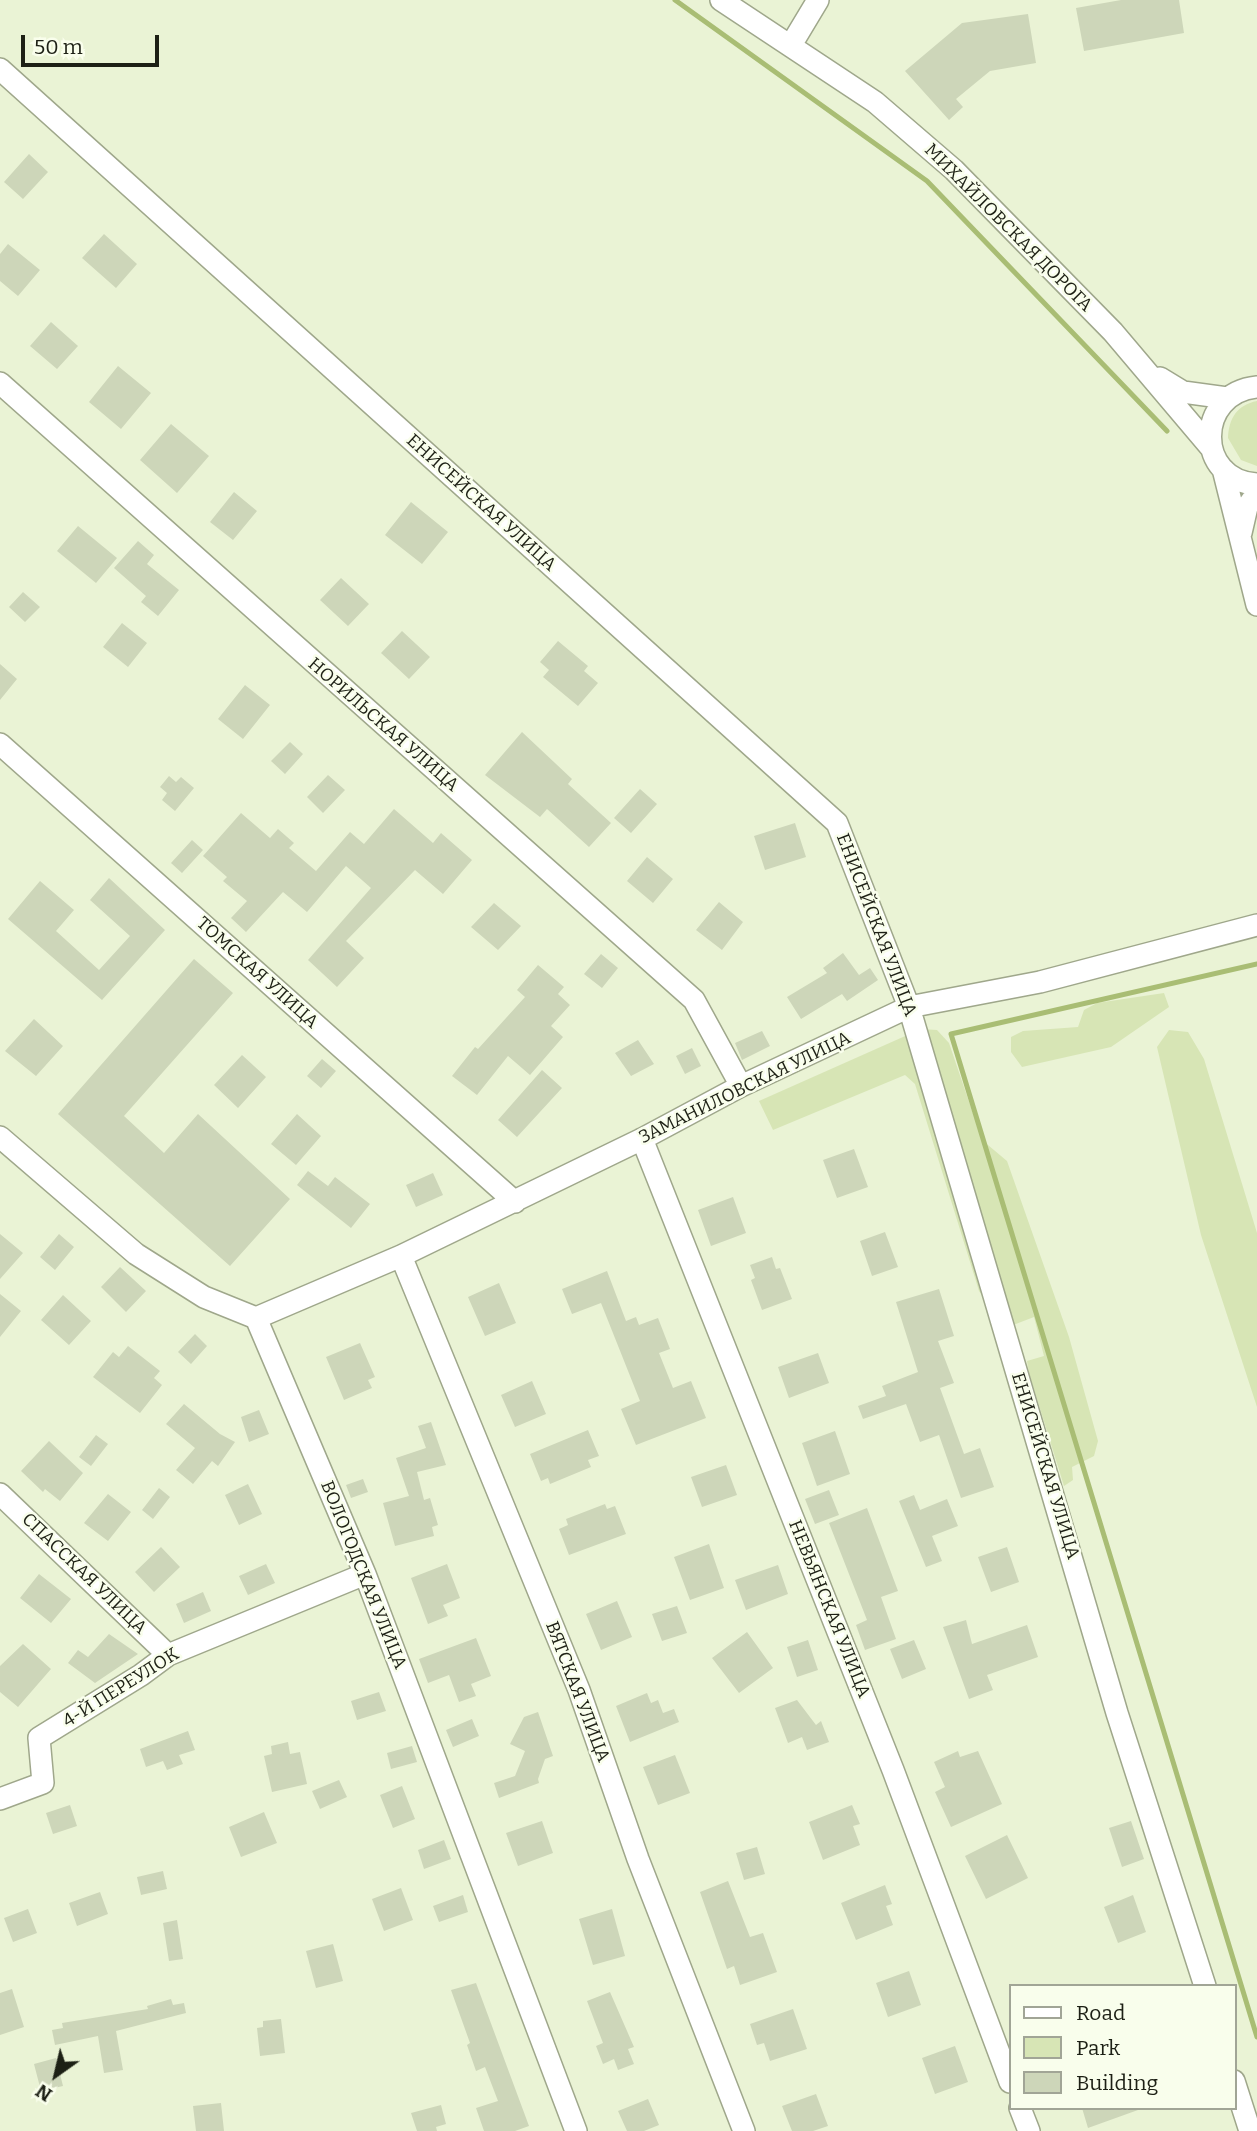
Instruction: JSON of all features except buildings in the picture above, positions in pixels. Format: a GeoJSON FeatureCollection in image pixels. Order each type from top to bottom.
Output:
{"type":"FeatureCollection","features":[{"type":"Feature","properties":{"kind":"street","name":"МИХАЙЛОВСКАЯ ДОРОГА"},"geometry":{"type":"LineString","coordinates":[[721,0],[875,103],[954,170],[1148,371],[1212,449],[1223,469]]}},
{"type":"Feature","properties":{"kind":"street"},"geometry":{"type":"LineString","coordinates":[[790,45],[818,0]]}},
{"type":"Feature","properties":{"kind":"street","name":"ЕНИСЕЙСКАЯ УЛИЦА"},"geometry":{"type":"LineString","coordinates":[[0,69],[837,824],[909,1007],[1117,1713],[1204,1984]]}},
{"type":"Feature","properties":{"kind":"street","name":"МИХАЙЛОВСКАЯ ДОРОГА"},"geometry":{"type":"LineString","coordinates":[[1148,371],[1183,392],[1227,398]]}},
{"type":"Feature","properties":{"kind":"street","name":"НОРИЛЬСКАЯ УЛИЦА"},"geometry":{"type":"LineString","coordinates":[[0,383],[694,1000],[741,1086]]}},
{"type":"Feature","properties":{"kind":"street"},"geometry":{"type":"LineString","coordinates":[[1212,449],[1212,421],[1227,398],[1257,387]]}},
{"type":"Feature","properties":{"kind":"street"},"geometry":{"type":"LineString","coordinates":[[1223,469],[1241,481],[1257,484]]}},
{"type":"Feature","properties":{"kind":"street"},"geometry":{"type":"LineString","coordinates":[[1223,469],[1257,605]]}},
{"type":"Feature","properties":{"kind":"street"},"geometry":{"type":"LineString","coordinates":[[1240,539],[1243,517],[1257,494]]}},
{"type":"Feature","properties":{"kind":"street","name":"ТОМСКАЯ УЛИЦА"},"geometry":{"type":"LineString","coordinates":[[0,744],[515,1202]]}},
{"type":"Feature","properties":{"kind":"street","name":"ЗАМАНИЛОВСКАЯ УЛИЦА"},"geometry":{"type":"LineString","coordinates":[[256,1318],[401,1256],[515,1202],[741,1086],[909,1007],[1040,982],[1257,925]]}},
{"type":"Feature","properties":{"kind":"street"},"geometry":{"type":"LineString","coordinates":[[0,1137],[136,1254],[204,1297],[256,1318]]}},
{"type":"Feature","properties":{"kind":"street","name":"НЕВЬЯНСКАЯ УЛИЦА"},"geometry":{"type":"LineString","coordinates":[[642,1139],[893,1770],[1009,2079]]}},
{"type":"Feature","properties":{"kind":"street","name":"ВЯТСКАЯ УЛИЦА"},"geometry":{"type":"LineString","coordinates":[[401,1256],[579,1690],[638,1859],[744,2131]]}},
{"type":"Feature","properties":{"kind":"street","name":"ВОЛОГОДСКАЯ УЛИЦА"},"geometry":{"type":"LineString","coordinates":[[256,1318],[365,1574],[576,2131]]}},
{"type":"Feature","properties":{"kind":"street","name":"СПАССКАЯ УЛИЦА"},"geometry":{"type":"LineString","coordinates":[[0,1494],[168,1655]]}},
{"type":"Feature","properties":{"kind":"street","name":"4-Й ПЕРЕУЛОК"},"geometry":{"type":"LineString","coordinates":[[0,1799],[43,1783],[39,1738],[141,1675],[168,1655],[365,1574]]}},
{"type":"Feature","properties":{"kind":"street"},"geometry":{"type":"LineString","coordinates":[[1236,2087],[1250,2131]]}},
{"type":"Feature","properties":{"kind":"street"},"geometry":{"type":"LineString","coordinates":[[1021,2110],[1029,2131]]}},
{"type":"Feature","properties":{"kind":"green space"},"geometry":{"type":"Polygon","coordinates":[[[1257,401],[1257,466],[1241,460],[1228,438],[1235,414],[1244,406],[1257,401]]]}},
{"type":"Feature","properties":{"kind":"green space"},"geometry":{"type":"Polygon","coordinates":[[[1164,993],[1169,1007],[1111,1047],[1022,1067],[1011,1052],[1011,1037],[1023,1031],[1078,1027],[1084,1010],[1097,1003],[1164,993]]]}},
{"type":"Feature","properties":{"kind":"green space"},"geometry":{"type":"Polygon","coordinates":[[[921,1029],[937,1030],[949,1043],[982,1140],[1007,1161],[1069,1337],[1098,1441],[1094,1456],[1072,1467],[1073,1480],[1064,1486],[1029,1373],[1027,1361],[1044,1356],[1034,1317],[1008,1327],[1000,1321],[979,1291],[915,1084],[905,1075],[773,1130],[759,1101],[921,1029]]]}},
{"type":"Feature","properties":{"kind":"green space"},"geometry":{"type":"Polygon","coordinates":[[[1169,1030],[1188,1032],[1204,1059],[1257,1233],[1257,1407],[1201,1235],[1157,1047],[1169,1030]]]}},
{"type":"Feature","properties":{"kind":"waterway"},"geometry":{"type":"LineString","coordinates":[[675,0],[927,181],[1167,431]]}},
{"type":"Feature","properties":{"kind":"waterway"},"geometry":{"type":"LineString","coordinates":[[1257,964],[951,1034],[1257,2037]]}}]}
